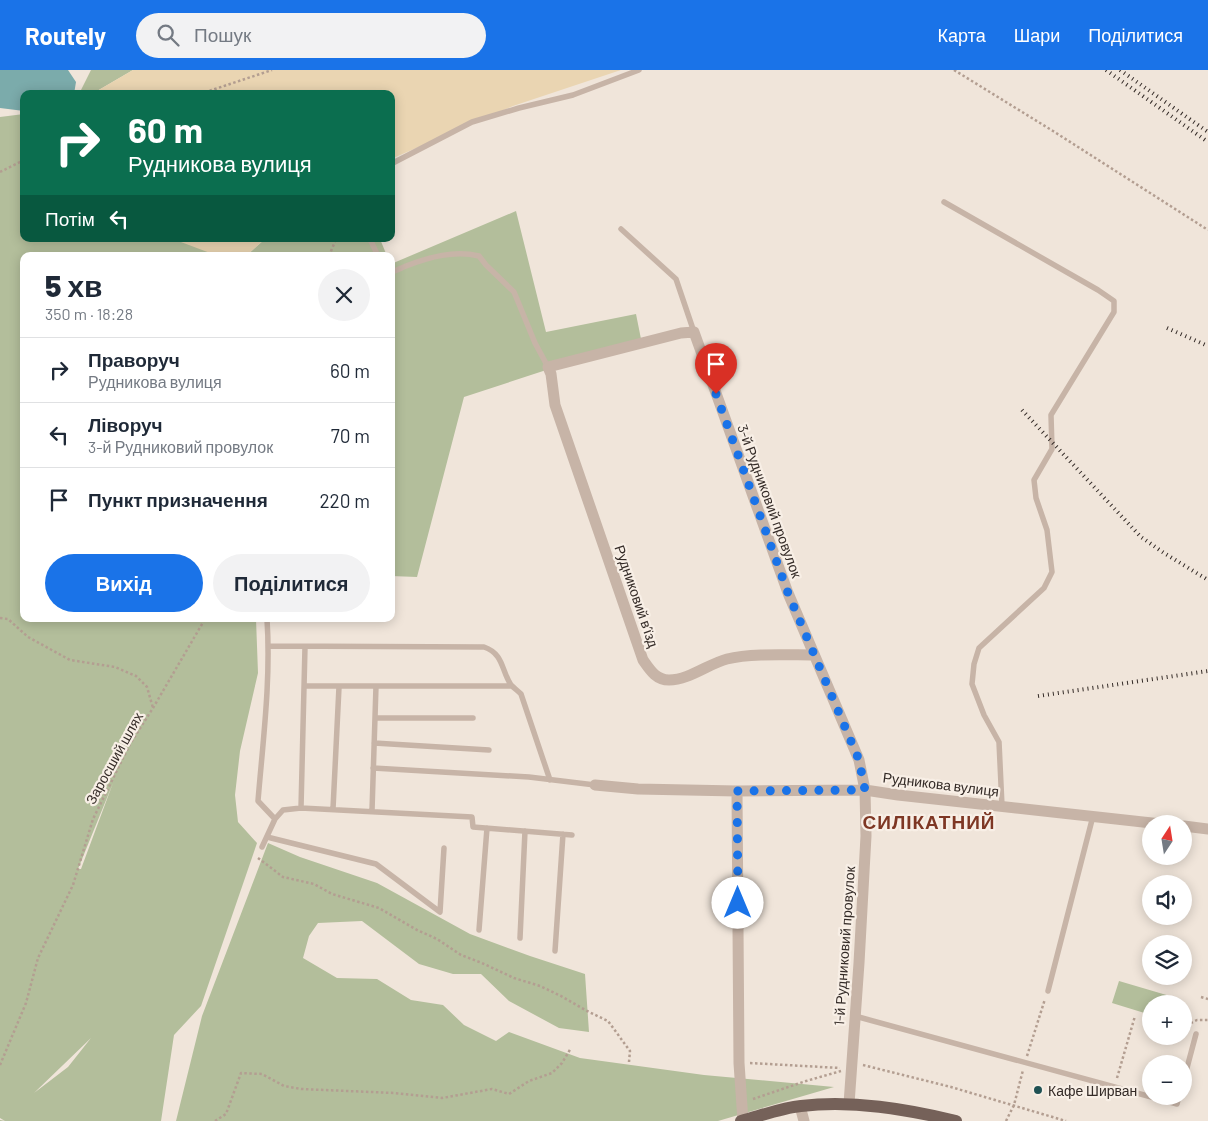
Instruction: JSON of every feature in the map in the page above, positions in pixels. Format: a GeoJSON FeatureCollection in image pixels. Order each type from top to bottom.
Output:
{"type":"FeatureCollection","features":[{"type":"Feature","properties":{"kind":"main road"},"geometry":{"type":"LineString","coordinates":[[742,1121],[800,1106],[849,1104],[886,1108],[956,1121]]}},
{"type":"Feature","properties":{"kind":"street"},"geometry":{"type":"LineString","coordinates":[[548,367],[681,332],[694,332]]}},
{"type":"Feature","properties":{"kind":"street","name":"3-й Рудниковий провулок"},"geometry":{"type":"LineString","coordinates":[[694,332],[788,593],[859,760],[865,790]]}},
{"type":"Feature","properties":{"kind":"street","name":"Рудниковий в’їзд"},"geometry":{"type":"LineString","coordinates":[[548,367],[558,413],[643,660],[650,671],[658,678],[668,680],[680,679],[728,659],[763,655],[813,655]]}},
{"type":"Feature","properties":{"kind":"street","name":"Рудникова вулиця"},"geometry":{"type":"LineString","coordinates":[[596,785],[638,789],[737,791],[865,790],[1142,822]]}},
{"type":"Feature","properties":{"kind":"street","name":"1-й Рудниковий провулок"},"geometry":{"type":"LineString","coordinates":[[849,1104],[866,836],[865,790]]}},
{"type":"Feature","properties":{"kind":"street"},"geometry":{"type":"LineString","coordinates":[[737,791],[739,1063],[742,1121]]}},
{"type":"Feature","properties":{"kind":"street"},"geometry":{"type":"LineString","coordinates":[[1192,827],[1208,829]]}},
{"type":"Feature","properties":{"kind":"street"},"geometry":{"type":"LineString","coordinates":[[800,1106],[804,1121]]}},
{"type":"Feature","properties":{"kind":"lane"},"geometry":{"type":"LineString","coordinates":[[395,162],[472,122],[519,108],[574,95],[639,70]]}},
{"type":"Feature","properties":{"kind":"lane"},"geometry":{"type":"LineString","coordinates":[[944,202],[1114,301],[1114,312],[1051,415],[1052,449],[1034,480],[1036,498],[1047,530],[1052,572],[1044,588],[979,648],[974,664],[972,684],[984,715],[999,742],[1002,806]]}},
{"type":"Feature","properties":{"kind":"lane"},"geometry":{"type":"LineString","coordinates":[[622,229],[676,279],[694,332]]}},
{"type":"Feature","properties":{"kind":"lane"},"geometry":{"type":"LineString","coordinates":[[395,270],[423,260],[464,252],[479,256],[514,292],[535,343],[548,367]]}},
{"type":"Feature","properties":{"kind":"lane"},"geometry":{"type":"LineString","coordinates":[[267,622],[268,686],[258,801],[275,819]]}},
{"type":"Feature","properties":{"kind":"lane"},"geometry":{"type":"LineString","coordinates":[[269,646],[484,647],[494,650],[512,686],[521,694],[550,780]]}},
{"type":"Feature","properties":{"kind":"lane"},"geometry":{"type":"LineString","coordinates":[[301,808],[305,647]]}},
{"type":"Feature","properties":{"kind":"lane"},"geometry":{"type":"LineString","coordinates":[[304,686],[512,686]]}},
{"type":"Feature","properties":{"kind":"lane"},"geometry":{"type":"LineString","coordinates":[[372,811],[376,686]]}},
{"type":"Feature","properties":{"kind":"lane"},"geometry":{"type":"LineString","coordinates":[[334,809],[338,687]]}},
{"type":"Feature","properties":{"kind":"lane"},"geometry":{"type":"LineString","coordinates":[[375,718],[473,718]]}},
{"type":"Feature","properties":{"kind":"lane"},"geometry":{"type":"LineString","coordinates":[[374,744],[489,750]]}},
{"type":"Feature","properties":{"kind":"lane"},"geometry":{"type":"LineString","coordinates":[[373,768],[596,785]]}},
{"type":"Feature","properties":{"kind":"lane"},"geometry":{"type":"LineString","coordinates":[[262,847],[275,819],[283,810],[301,808],[472,816],[473,827],[572,835]]}},
{"type":"Feature","properties":{"kind":"lane"},"geometry":{"type":"LineString","coordinates":[[1048,990],[1093,816]]}},
{"type":"Feature","properties":{"kind":"lane"},"geometry":{"type":"LineString","coordinates":[[479,930],[487,828]]}},
{"type":"Feature","properties":{"kind":"lane"},"geometry":{"type":"LineString","coordinates":[[520,938],[525,831]]}},
{"type":"Feature","properties":{"kind":"lane"},"geometry":{"type":"LineString","coordinates":[[555,951],[563,834]]}},
{"type":"Feature","properties":{"kind":"lane"},"geometry":{"type":"LineString","coordinates":[[267,837],[376,864],[440,912],[444,848]]}},
{"type":"Feature","properties":{"kind":"lane"},"geometry":{"type":"LineString","coordinates":[[855,1016],[1142,1095]]}},
{"type":"Feature","properties":{"kind":"lane"},"geometry":{"type":"LineString","coordinates":[[1190,1055],[1196,1034]]}},
{"type":"Feature","properties":{"kind":"path"},"geometry":{"type":"LineString","coordinates":[[212,90],[272,70]]}},
{"type":"Feature","properties":{"kind":"path"},"geometry":{"type":"LineString","coordinates":[[954,70],[1208,230]]}},
{"type":"Feature","properties":{"kind":"path"},"geometry":{"type":"LineString","coordinates":[[0,172],[20,162]]}},
{"type":"Feature","properties":{"kind":"path"},"geometry":{"type":"LineString","coordinates":[[0,618],[8,619],[28,637],[70,660],[115,667],[136,676],[147,687],[153,708]]}},
{"type":"Feature","properties":{"kind":"path","name":"Заросший шлях"},"geometry":{"type":"LineString","coordinates":[[0,1065],[26,1003],[38,958],[73,885],[93,819],[130,744],[203,622]]}},
{"type":"Feature","properties":{"kind":"path"},"geometry":{"type":"LineString","coordinates":[[258,858],[283,877],[314,884],[332,894],[379,908],[437,939],[461,955],[482,962],[514,978],[540,986],[608,1021],[630,1051],[629,1062]]}},
{"type":"Feature","properties":{"kind":"path"},"geometry":{"type":"LineString","coordinates":[[1006,1121],[1014,1105],[1025,1062],[1048,990]]}},
{"type":"Feature","properties":{"kind":"path"},"geometry":{"type":"LineString","coordinates":[[1201,997],[1208,1000]]}},
{"type":"Feature","properties":{"kind":"path"},"geometry":{"type":"LineString","coordinates":[[1114,1087],[1135,1016]]}},
{"type":"Feature","properties":{"kind":"path"},"geometry":{"type":"LineString","coordinates":[[1192,1022],[1208,1020]]}},
{"type":"Feature","properties":{"kind":"path"},"geometry":{"type":"LineString","coordinates":[[215,1121],[226,1114],[241,1074],[262,1074],[284,1086],[301,1089],[394,1093],[442,1098],[492,1089],[508,1094],[530,1081],[552,1073],[562,1063],[571,1048]]}},
{"type":"Feature","properties":{"kind":"path"},"geometry":{"type":"LineString","coordinates":[[739,1063],[851,1068]]}},
{"type":"Feature","properties":{"kind":"path"},"geometry":{"type":"LineString","coordinates":[[742,1104],[806,1081],[866,1065],[952,1087],[1066,1121]]}},
{"type":"Feature","properties":{"kind":"green space"},"geometry":{"type":"Polygon","coordinates":[[[91,70],[133,70],[99,90],[81,90],[91,70]]]}},
{"type":"Feature","properties":{"kind":"green space"},"geometry":{"type":"Polygon","coordinates":[[[20,114],[20,242],[184,242],[212,252],[20,252],[20,622],[256,622],[258,673],[240,751],[235,795],[238,822],[257,843],[201,1006],[174,1035],[161,1121],[5,1121],[0,1118],[0,117],[20,114]],[[113,783],[78,869],[81,869],[113,783]],[[91,1038],[34,1093],[68,1067],[91,1038]]]}},
{"type":"Feature","properties":{"kind":"green space"},"geometry":{"type":"Polygon","coordinates":[[[516,211],[546,332],[636,314],[641,339],[464,397],[417,577],[395,576],[395,262],[516,211]]]}},
{"type":"Feature","properties":{"kind":"green space"},"geometry":{"type":"Polygon","coordinates":[[[262,242],[381,242],[385,252],[250,252],[262,242]]]}},
{"type":"Feature","properties":{"kind":"green space"},"geometry":{"type":"Polygon","coordinates":[[[268,843],[300,857],[377,883],[470,934],[585,974],[589,1032],[559,1028],[509,1001],[481,974],[453,974],[419,964],[362,921],[318,923],[309,936],[303,958],[337,978],[377,979],[411,1000],[443,1005],[464,1025],[496,1041],[509,1032],[580,1058],[704,1075],[834,1087],[718,1121],[176,1121],[202,1016],[268,843]]]}},
{"type":"Feature","properties":{"kind":"green space"},"geometry":{"type":"Polygon","coordinates":[[[1119,981],[1166,995],[1142,995],[1142,1012],[1112,1003],[1119,981]]]}},
{"type":"Feature","properties":{"kind":"sand"},"geometry":{"type":"Polygon","coordinates":[[[133,70],[621,70],[513,106],[395,157],[395,90],[99,90],[133,70]]]}},
{"type":"Feature","properties":{"kind":"sand"},"geometry":{"type":"Polygon","coordinates":[[[181,242],[262,242],[250,252],[207,252],[181,242]]]}},
{"type":"Feature","properties":{"kind":"water"},"geometry":{"type":"Polygon","coordinates":[[[0,70],[68,70],[76,82],[75,90],[20,90],[20,110],[0,108],[0,70]]]}},
{"type":"Feature","properties":{"kind":"railway"},"geometry":{"type":"LineString","coordinates":[[1106,70],[1208,142]]}},
{"type":"Feature","properties":{"kind":"railway"},"geometry":{"type":"LineString","coordinates":[[1120,70],[1208,132]]}},
{"type":"Feature","properties":{"kind":"railway"},"geometry":{"type":"LineString","coordinates":[[1167,328],[1208,346]]}},
{"type":"Feature","properties":{"kind":"railway"},"geometry":{"type":"LineString","coordinates":[[1022,410],[1141,537],[1208,580]]}},
{"type":"Feature","properties":{"kind":"railway"},"geometry":{"type":"LineString","coordinates":[[1038,696],[1208,671]]}},
{"type":"Feature","properties":{"kind":"place","name":"Кафе Ширван"},"geometry":{"type":"Point","coordinates":[1038,1090]}},
{"type":"Feature","properties":{"kind":"district","name":"СИЛІКАТНИЙ"},"geometry":{"type":"Point","coordinates":[929,821]}},
{"type":"Feature","properties":{"kind":"route"},"geometry":{"type":"LineString","coordinates":[[716,394],[788,593],[859,760],[865,790],[737,791],[738,903]]}}]}
